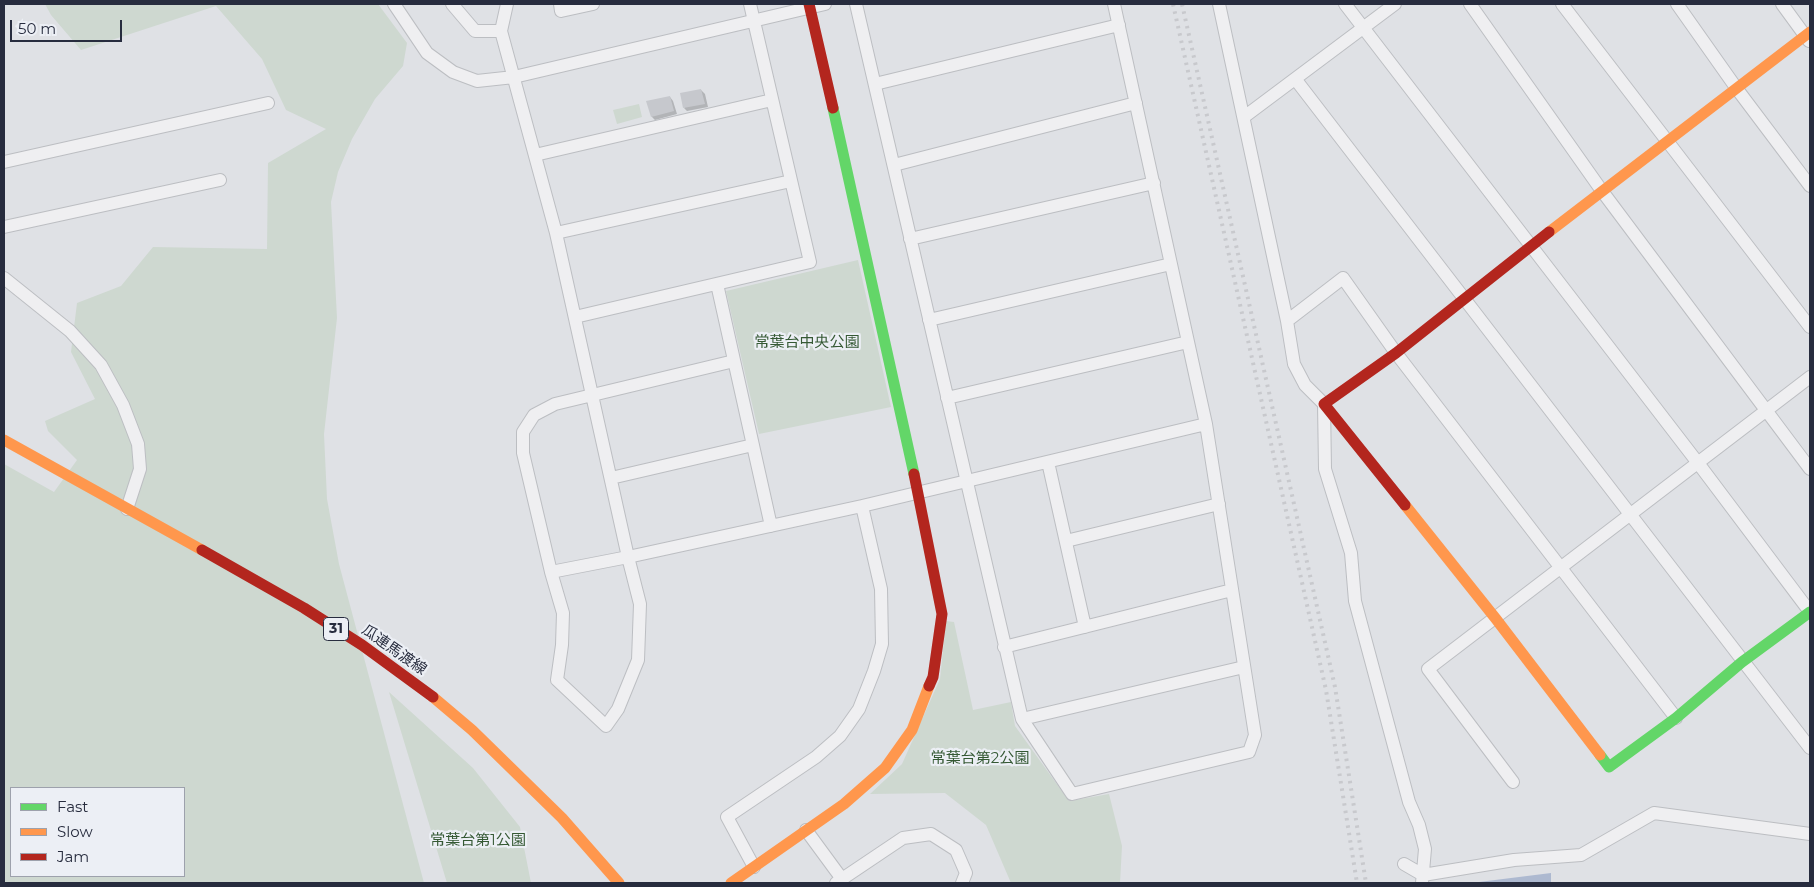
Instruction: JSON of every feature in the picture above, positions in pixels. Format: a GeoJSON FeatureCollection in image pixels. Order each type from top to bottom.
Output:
{"type":"FeatureCollection","features":[{"type":"Feature","properties":{"kind":"street"},"geometry":{"type":"LineString","coordinates":[[394,4],[427,53],[453,72],[477,80],[514,77],[809,5],[825,4]]}},
{"type":"Feature","properties":{"kind":"street"},"geometry":{"type":"LineString","coordinates":[[452,4],[475,31],[501,31]]}},
{"type":"Feature","properties":{"kind":"street"},"geometry":{"type":"LineString","coordinates":[[507,4],[501,31],[556,233],[575,316],[592,396],[628,557],[640,604],[638,660],[618,709],[606,726],[557,680],[562,645],[563,613],[551,572],[523,453],[523,432],[534,415],[554,404],[592,396],[734,361]]}},
{"type":"Feature","properties":{"kind":"street"},"geometry":{"type":"LineString","coordinates":[[560,4],[561,11],[593,4]]}},
{"type":"Feature","properties":{"kind":"street"},"geometry":{"type":"LineString","coordinates":[[575,316],[810,262],[750,4]]}},
{"type":"Feature","properties":{"kind":"street"},"geometry":{"type":"LineString","coordinates":[[856,4],[1022,719],[1072,794],[1249,752],[1255,735],[1206,424],[1114,4]]}},
{"type":"Feature","properties":{"kind":"street"},"geometry":{"type":"LineString","coordinates":[[1219,4],[1287,321],[1294,364],[1305,385],[1324,404],[1496,619],[1609,767],[1676,718],[1742,662],[1810,613],[1698,463],[1345,4]]}},
{"type":"Feature","properties":{"kind":"street"},"geometry":{"type":"LineString","coordinates":[[1244,117],[1296,80],[1363,26],[1395,4]]}},
{"type":"Feature","properties":{"kind":"street"},"geometry":{"type":"LineString","coordinates":[[1470,4],[1602,191],[1810,469]]}},
{"type":"Feature","properties":{"kind":"street"},"geometry":{"type":"LineString","coordinates":[[1562,4],[1810,327]]}},
{"type":"Feature","properties":{"kind":"street"},"geometry":{"type":"LineString","coordinates":[[1677,4],[1737,89],[1810,186]]}},
{"type":"Feature","properties":{"kind":"street"},"geometry":{"type":"LineString","coordinates":[[1324,404],[1396,353],[1530,245],[1668,140],[1809,37],[1782,4]]}},
{"type":"Feature","properties":{"kind":"street"},"geometry":{"type":"LineString","coordinates":[[730,883],[844,804],[885,768],[912,730],[933,677],[942,614],[865,248],[809,5]]}},
{"type":"Feature","properties":{"kind":"street"},"geometry":{"type":"LineString","coordinates":[[875,84],[1119,24]]}},
{"type":"Feature","properties":{"kind":"street"},"geometry":{"type":"LineString","coordinates":[[1296,80],[1810,748]]}},
{"type":"Feature","properties":{"kind":"street"},"geometry":{"type":"LineString","coordinates":[[535,155],[772,100]]}},
{"type":"Feature","properties":{"kind":"street"},"geometry":{"type":"LineString","coordinates":[[4,162],[268,103]]}},
{"type":"Feature","properties":{"kind":"street"},"geometry":{"type":"LineString","coordinates":[[894,165],[1136,103]]}},
{"type":"Feature","properties":{"kind":"street"},"geometry":{"type":"LineString","coordinates":[[4,227],[220,180]]}},
{"type":"Feature","properties":{"kind":"street"},"geometry":{"type":"LineString","coordinates":[[556,233],[791,181]]}},
{"type":"Feature","properties":{"kind":"street"},"geometry":{"type":"LineString","coordinates":[[910,239],[1154,183]]}},
{"type":"Feature","properties":{"kind":"street"},"geometry":{"type":"LineString","coordinates":[[929,320],[1171,264]]}},
{"type":"Feature","properties":{"kind":"street"},"geometry":{"type":"LineString","coordinates":[[4,278],[70,331],[101,365],[123,405],[138,444],[140,469],[127,509]]}},
{"type":"Feature","properties":{"kind":"street"},"geometry":{"type":"LineString","coordinates":[[1287,321],[1343,278],[1396,353],[1676,718]]}},
{"type":"Feature","properties":{"kind":"street"},"geometry":{"type":"LineString","coordinates":[[717,284],[771,526]]}},
{"type":"Feature","properties":{"kind":"street"},"geometry":{"type":"LineString","coordinates":[[947,398],[1188,342]]}},
{"type":"Feature","properties":{"kind":"street"},"geometry":{"type":"LineString","coordinates":[[1513,782],[1428,669],[1496,619],[1810,377]]}},
{"type":"Feature","properties":{"kind":"street"},"geometry":{"type":"LineString","coordinates":[[1324,404],[1325,469],[1351,554],[1355,601],[1408,802],[1419,825],[1425,849],[1422,879]]}},
{"type":"Feature","properties":{"kind":"street"},"geometry":{"type":"LineString","coordinates":[[551,572],[918,494],[1206,424]]}},
{"type":"Feature","properties":{"kind":"street","name":"瓜連馬渡線"},"geometry":{"type":"LineString","coordinates":[[4,440],[304,608],[362,645],[424,690],[472,730],[526,782],[600,859],[619,883]]}},
{"type":"Feature","properties":{"kind":"street"},"geometry":{"type":"LineString","coordinates":[[611,478],[753,445]]}},
{"type":"Feature","properties":{"kind":"street"},"geometry":{"type":"LineString","coordinates":[[1048,462],[1085,627]]}},
{"type":"Feature","properties":{"kind":"street"},"geometry":{"type":"LineString","coordinates":[[1066,541],[1218,504]]}},
{"type":"Feature","properties":{"kind":"street"},"geometry":{"type":"LineString","coordinates":[[754,867],[726,816],[816,757],[840,736],[859,709],[874,671],[882,644],[881,589],[862,506]]}},
{"type":"Feature","properties":{"kind":"street"},"geometry":{"type":"LineString","coordinates":[[1004,647],[1232,590]]}},
{"type":"Feature","properties":{"kind":"street"},"geometry":{"type":"LineString","coordinates":[[1022,719],[1244,667]]}},
{"type":"Feature","properties":{"kind":"street"},"geometry":{"type":"LineString","coordinates":[[1422,879],[1514,860],[1581,855],[1654,814],[1810,834]]}},
{"type":"Feature","properties":{"kind":"street"},"geometry":{"type":"LineString","coordinates":[[806,830],[839,881],[904,838],[931,834],[956,850],[966,873],[962,883]]}},
{"type":"Feature","properties":{"kind":"street"},"geometry":{"type":"LineString","coordinates":[[1404,864],[1422,879]]}},
{"type":"Feature","properties":{"kind":"green space"},"geometry":{"type":"Polygon","coordinates":[[[45,4],[378,4],[407,43],[403,66],[375,99],[352,139],[338,172],[331,202],[337,318],[324,434],[327,499],[339,564],[424,883],[4,883],[4,464],[54,492],[77,460],[48,431],[45,421],[95,399],[71,352],[77,303],[121,286],[153,247],[267,249],[268,163],[326,129],[286,110],[262,59],[216,6],[81,50],[51,15],[45,4]]]}},
{"type":"Feature","properties":{"kind":"green space"},"geometry":{"type":"Polygon","coordinates":[[[639,104],[642,117],[617,124],[613,110],[639,104]]]}},
{"type":"Feature","properties":{"kind":"green space","name":"常葉台中央公園"},"geometry":{"type":"Polygon","coordinates":[[[858,260],[891,407],[759,434],[726,291],[858,260]]]}},
{"type":"Feature","properties":{"kind":"green space","name":"常葉台第2公園"},"geometry":{"type":"Polygon","coordinates":[[[946,621],[954,622],[973,710],[1011,702],[1015,726],[1069,801],[1109,794],[1122,846],[1120,883],[1011,883],[986,825],[945,793],[870,794],[902,764],[940,679],[946,621]]]}},
{"type":"Feature","properties":{"kind":"green space","name":"常葉台第1公園"},"geometry":{"type":"Polygon","coordinates":[[[389,692],[473,768],[520,827],[531,883],[447,883],[389,692]]]}},
{"type":"Feature","properties":{"kind":"water"},"geometry":{"type":"Polygon","coordinates":[[[1551,873],[1551,883],[1471,883],[1551,873]]]}},
{"type":"Feature","properties":{"kind":"building"},"geometry":{"type":"Polygon","coordinates":[[[701,89],[705,104],[683,108],[680,93],[701,89]]]}},
{"type":"Feature","properties":{"kind":"building"},"geometry":{"type":"Polygon","coordinates":[[[670,96],[674,111],[651,117],[646,101],[670,96]]]}},
{"type":"Feature","properties":{"kind":"railway"},"geometry":{"type":"LineString","coordinates":[[1173,4],[1326,690],[1357,883]]}},
{"type":"Feature","properties":{"kind":"railway"},"geometry":{"type":"LineString","coordinates":[[1182,4],[1335,687],[1366,883]]}},
{"type":"Feature","properties":{"kind":"traffic: fast"},"geometry":{"type":"LineString","coordinates":[[833,108],[914,474]]}},
{"type":"Feature","properties":{"kind":"traffic: fast"},"geometry":{"type":"LineString","coordinates":[[1600,755],[1609,767],[1676,718],[1742,662],[1810,612]]}},
{"type":"Feature","properties":{"kind":"traffic: slow"},"geometry":{"type":"LineString","coordinates":[[1549,232],[1810,32]]}},
{"type":"Feature","properties":{"kind":"traffic: slow"},"geometry":{"type":"LineString","coordinates":[[4,440],[202,550]]}},
{"type":"Feature","properties":{"kind":"traffic: slow"},"geometry":{"type":"LineString","coordinates":[[1405,505],[1496,619],[1600,755]]}},
{"type":"Feature","properties":{"kind":"traffic: slow"},"geometry":{"type":"LineString","coordinates":[[731,883],[844,804],[885,768],[912,730],[929,686]]}},
{"type":"Feature","properties":{"kind":"traffic: slow"},"geometry":{"type":"LineString","coordinates":[[433,697],[472,730],[562,818],[619,883]]}},
{"type":"Feature","properties":{"kind":"traffic: jam"},"geometry":{"type":"LineString","coordinates":[[809,4],[833,108]]}},
{"type":"Feature","properties":{"kind":"traffic: jam"},"geometry":{"type":"LineString","coordinates":[[1405,505],[1324,404],[1396,353],[1549,232]]}},
{"type":"Feature","properties":{"kind":"traffic: jam"},"geometry":{"type":"LineString","coordinates":[[914,474],[942,614],[933,677],[929,686]]}},
{"type":"Feature","properties":{"kind":"traffic: jam"},"geometry":{"type":"LineString","coordinates":[[202,550],[304,608],[362,645],[433,697]]}}]}
